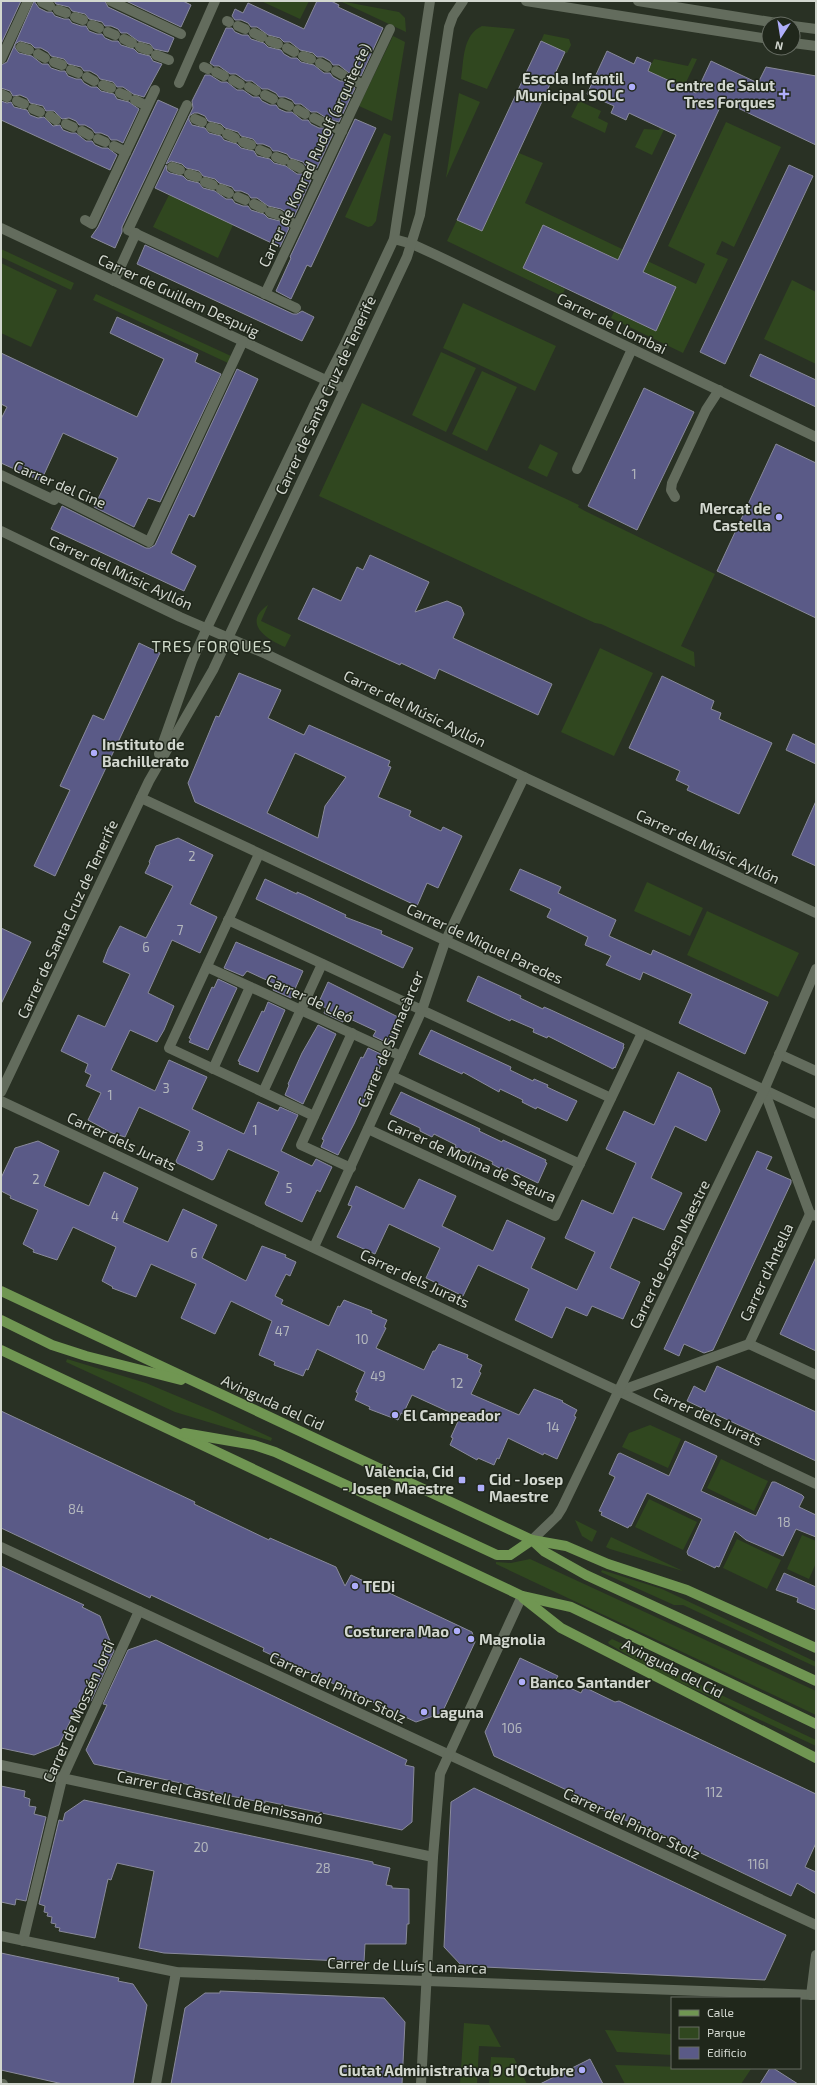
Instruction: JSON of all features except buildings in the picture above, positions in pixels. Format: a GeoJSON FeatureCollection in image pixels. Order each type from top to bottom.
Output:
{"type":"FeatureCollection","features":[{"type":"Feature","properties":{"kind":"main road","name":"Avinguda del Cid"},"geometry":{"type":"LineString","coordinates":[[1,1290],[532,1540],[566,1546],[608,1564],[687,1590],[816,1648]]}},
{"type":"Feature","properties":{"kind":"main road"},"geometry":{"type":"LineString","coordinates":[[1,1320],[52,1345],[86,1356],[204,1386]]}},
{"type":"Feature","properties":{"kind":"main road","name":"Avinguda del Cid"},"geometry":{"type":"LineString","coordinates":[[1,1350],[522,1596],[571,1607],[816,1724]]}},
{"type":"Feature","properties":{"kind":"main road"},"geometry":{"type":"LineString","coordinates":[[172,1431],[254,1445],[275,1452],[497,1555],[510,1555],[532,1540]]}},
{"type":"Feature","properties":{"kind":"main road","name":"Avinguda del Cid"},"geometry":{"type":"LineString","coordinates":[[532,1540],[545,1552],[586,1575],[816,1681]]}},
{"type":"Feature","properties":{"kind":"main road","name":"Avinguda del Cid"},"geometry":{"type":"LineString","coordinates":[[522,1596],[561,1628],[816,1758]]}},
{"type":"Feature","properties":{"kind":"street"},"geometry":{"type":"LineString","coordinates":[[28,1],[71,69]]}},
{"type":"Feature","properties":{"kind":"street"},"geometry":{"type":"LineString","coordinates":[[111,1],[182,34]]}},
{"type":"Feature","properties":{"kind":"street"},"geometry":{"type":"LineString","coordinates":[[179,83],[215,1]]}},
{"type":"Feature","properties":{"kind":"street","name":"Carrer de Santa Cruz de Tenerife"},"geometry":{"type":"LineString","coordinates":[[149,781],[192,661],[394,239],[430,1]]}},
{"type":"Feature","properties":{"kind":"street","name":"Carrer de Santa Cruz de Tenerife"},"geometry":{"type":"LineString","coordinates":[[1,1092],[149,781],[213,670],[412,244],[420,215],[449,27],[453,16],[463,1]]}},
{"type":"Feature","properties":{"kind":"street"},"geometry":{"type":"LineString","coordinates":[[526,1],[761,38]]}},
{"type":"Feature","properties":{"kind":"street"},"geometry":{"type":"LineString","coordinates":[[638,1],[665,3],[761,20]]}},
{"type":"Feature","properties":{"kind":"street"},"geometry":{"type":"LineString","coordinates":[[801,27],[816,29]]}},
{"type":"Feature","properties":{"kind":"street"},"geometry":{"type":"LineString","coordinates":[[99,28],[169,60]]}},
{"type":"Feature","properties":{"kind":"street","name":"Carrer de Konrad Rudolf (arquitecte)"},"geometry":{"type":"LineString","coordinates":[[265,294],[390,29]]}},
{"type":"Feature","properties":{"kind":"street"},"geometry":{"type":"LineString","coordinates":[[801,44],[816,46]]}},
{"type":"Feature","properties":{"kind":"street"},"geometry":{"type":"LineString","coordinates":[[287,48],[364,85]]}},
{"type":"Feature","properties":{"kind":"street"},"geometry":{"type":"LineString","coordinates":[[1,59],[71,69],[148,106]]}},
{"type":"Feature","properties":{"kind":"street"},"geometry":{"type":"LineString","coordinates":[[85,220],[92,224],[148,106],[154,90]]}},
{"type":"Feature","properties":{"kind":"street"},"geometry":{"type":"LineString","coordinates":[[265,95],[342,131]]}},
{"type":"Feature","properties":{"kind":"street"},"geometry":{"type":"LineString","coordinates":[[90,135],[126,152]]}},
{"type":"Feature","properties":{"kind":"street"},"geometry":{"type":"LineString","coordinates":[[296,308],[128,230],[221,189],[240,140],[320,177]]}},
{"type":"Feature","properties":{"kind":"street"},"geometry":{"type":"LineString","coordinates":[[221,189],[297,226]]}},
{"type":"Feature","properties":{"kind":"street","name":"Carrer de Guillem Despuig"},"geometry":{"type":"LineString","coordinates":[[1,228],[345,389]]}},
{"type":"Feature","properties":{"kind":"street"},"geometry":{"type":"LineString","coordinates":[[114,281],[136,233]]}},
{"type":"Feature","properties":{"kind":"street","name":"Carrer de Llombai"},"geometry":{"type":"LineString","coordinates":[[394,239],[412,244],[816,437]]}},
{"type":"Feature","properties":{"kind":"street","name":"Carrer del Cine"},"geometry":{"type":"LineString","coordinates":[[1,475],[54,500],[55,495],[149,542],[243,341]]}},
{"type":"Feature","properties":{"kind":"street"},"geometry":{"type":"LineString","coordinates":[[577,469],[632,349]]}},
{"type":"Feature","properties":{"kind":"street"},"geometry":{"type":"LineString","coordinates":[[674,497],[671,490],[672,482],[706,410],[719,390]]}},
{"type":"Feature","properties":{"kind":"street","name":"Carrer del Músic Ayllón"},"geometry":{"type":"LineString","coordinates":[[1,531],[180,617],[228,637],[816,913]]}},
{"type":"Feature","properties":{"kind":"street","name":"Carrer de Sumacàrcer"},"geometry":{"type":"LineString","coordinates":[[314,1247],[422,1010],[445,942],[524,777]]}},
{"type":"Feature","properties":{"kind":"street","name":"Carrer de Miquel Paredes"},"geometry":{"type":"LineString","coordinates":[[141,798],[445,942],[816,1114]]}},
{"type":"Feature","properties":{"kind":"street"},"geometry":{"type":"LineString","coordinates":[[259,854],[169,1048],[314,1116]]}},
{"type":"Feature","properties":{"kind":"street"},"geometry":{"type":"LineString","coordinates":[[228,920],[611,1098]]}},
{"type":"Feature","properties":{"kind":"street"},"geometry":{"type":"LineString","coordinates":[[263,1092],[322,964]]}},
{"type":"Feature","properties":{"kind":"street","name":"Carrer de Lleó"},"geometry":{"type":"LineString","coordinates":[[207,966],[401,1056]]}},
{"type":"Feature","properties":{"kind":"street","name":"Carrer de Josep Maestre"},"geometry":{"type":"LineString","coordinates":[[532,1540],[557,1516],[562,1508],[620,1391],[764,1090],[816,970]]}},
{"type":"Feature","properties":{"kind":"street"},"geometry":{"type":"LineString","coordinates":[[213,1069],[250,986]]}},
{"type":"Feature","properties":{"kind":"street"},"geometry":{"type":"LineString","coordinates":[[350,1168],[301,1145],[352,1033]]}},
{"type":"Feature","properties":{"kind":"street","name":"Carrer de Molina de Segura"},"geometry":{"type":"LineString","coordinates":[[368,1129],[555,1216],[642,1033]]}},
{"type":"Feature","properties":{"kind":"street"},"geometry":{"type":"LineString","coordinates":[[779,1054],[816,1071]]}},
{"type":"Feature","properties":{"kind":"street"},"geometry":{"type":"LineString","coordinates":[[392,1076],[580,1164]]}},
{"type":"Feature","properties":{"kind":"street","name":"Carrer d'Antella"},"geometry":{"type":"LineString","coordinates":[[620,1391],[749,1344],[813,1215],[764,1090]]}},
{"type":"Feature","properties":{"kind":"street","name":"Carrer dels Jurats"},"geometry":{"type":"LineString","coordinates":[[1,1102],[314,1247],[816,1484]]}},
{"type":"Feature","properties":{"kind":"street","name":"Carrer d'Antella"},"geometry":{"type":"LineString","coordinates":[[749,1344],[816,1375]]}},
{"type":"Feature","properties":{"kind":"street","name":"Carrer del Pintor Stolz"},"geometry":{"type":"LineString","coordinates":[[1,1547],[816,1925]]}},
{"type":"Feature","properties":{"kind":"street"},"geometry":{"type":"LineString","coordinates":[[421,2084],[433,1857],[440,1774],[447,1754],[522,1596]]}},
{"type":"Feature","properties":{"kind":"street","name":"Carrer de Mossén Jordi"},"geometry":{"type":"LineString","coordinates":[[24,1941],[62,1779],[139,1612]]}},
{"type":"Feature","properties":{"kind":"street","name":"Carrer del Castell de Benissanó"},"geometry":{"type":"LineString","coordinates":[[1,1765],[433,1857]]}},
{"type":"Feature","properties":{"kind":"street","name":"Carrer de Lluís Lamarca"},"geometry":{"type":"LineString","coordinates":[[1,1936],[176,1972],[814,1995]]}},
{"type":"Feature","properties":{"kind":"street"},"geometry":{"type":"LineString","coordinates":[[814,1995],[816,1955]]}},
{"type":"Feature","properties":{"kind":"street"},"geometry":{"type":"LineString","coordinates":[[156,2084],[176,1972]]}},
{"type":"Feature","properties":{"kind":"green space"},"geometry":{"type":"Polygon","coordinates":[[[261,1],[309,1],[300,19],[261,1]]]}},
{"type":"Feature","properties":{"kind":"green space"},"geometry":{"type":"Polygon","coordinates":[[[340,1],[399,12],[405,18],[406,32],[340,1]]]}},
{"type":"Feature","properties":{"kind":"green space"},"geometry":{"type":"Polygon","coordinates":[[[482,26],[515,29],[487,89],[461,79],[467,42],[475,30],[482,26]]]}},
{"type":"Feature","properties":{"kind":"green space"},"geometry":{"type":"Polygon","coordinates":[[[544,34],[569,39],[571,45],[567,53],[541,41],[544,34]]]}},
{"type":"Feature","properties":{"kind":"green space"},"geometry":{"type":"Polygon","coordinates":[[[393,36],[405,42],[392,121],[359,106],[393,36]]]}},
{"type":"Feature","properties":{"kind":"green space"},"geometry":{"type":"Polygon","coordinates":[[[692,58],[697,59],[652,155],[635,147],[644,129],[659,130],[679,85],[648,71],[654,59],[688,66],[692,58]]]}},
{"type":"Feature","properties":{"kind":"green space"},"geometry":{"type":"Polygon","coordinates":[[[459,93],[480,102],[446,178],[459,93]]]}},
{"type":"Feature","properties":{"kind":"green space"},"geometry":{"type":"Polygon","coordinates":[[[579,101],[601,111],[598,118],[608,123],[605,133],[571,117],[579,101]]]}},
{"type":"Feature","properties":{"kind":"green space"},"geometry":{"type":"Polygon","coordinates":[[[726,122],[781,147],[734,247],[722,241],[716,254],[728,259],[683,353],[611,318],[614,312],[656,331],[676,287],[544,225],[523,268],[565,289],[562,296],[447,241],[457,220],[482,231],[519,153],[543,163],[525,203],[696,284],[705,264],[668,246],[726,122]]]}},
{"type":"Feature","properties":{"kind":"green space"},"geometry":{"type":"Polygon","coordinates":[[[384,133],[391,136],[376,221],[372,226],[368,227],[345,217],[384,133]]]}},
{"type":"Feature","properties":{"kind":"green space"},"geometry":{"type":"Polygon","coordinates":[[[169,195],[233,225],[218,258],[153,227],[169,195]]]}},
{"type":"Feature","properties":{"kind":"green space"},"geometry":{"type":"Polygon","coordinates":[[[1,249],[74,283],[71,290],[1,257],[1,249]]]}},
{"type":"Feature","properties":{"kind":"green space"},"geometry":{"type":"Polygon","coordinates":[[[1,263],[57,290],[31,347],[1,333],[1,263]]]}},
{"type":"Feature","properties":{"kind":"green space"},"geometry":{"type":"Polygon","coordinates":[[[792,280],[816,292],[816,364],[764,339],[792,280]]]}},
{"type":"Feature","properties":{"kind":"green space"},"geometry":{"type":"Polygon","coordinates":[[[96,294],[231,356],[228,363],[93,300],[96,294]]]}},
{"type":"Feature","properties":{"kind":"green space"},"geometry":{"type":"Polygon","coordinates":[[[463,303],[556,346],[535,391],[443,348],[463,303]]]}},
{"type":"Feature","properties":{"kind":"green space"},"geometry":{"type":"Polygon","coordinates":[[[441,352],[476,368],[446,432],[412,415],[441,352]]]}},
{"type":"Feature","properties":{"kind":"green space"},"geometry":{"type":"Polygon","coordinates":[[[482,371],[517,387],[487,451],[452,434],[482,371]]]}},
{"type":"Feature","properties":{"kind":"green space"},"geometry":{"type":"Polygon","coordinates":[[[362,403],[579,505],[578,507],[585,511],[715,574],[681,646],[694,652],[695,667],[601,624],[595,623],[319,496],[362,403]]]}},
{"type":"Feature","properties":{"kind":"green space"},"geometry":{"type":"Polygon","coordinates":[[[540,444],[558,453],[547,477],[528,468],[540,444]]]}},
{"type":"Feature","properties":{"kind":"green space"},"geometry":{"type":"Polygon","coordinates":[[[268,605],[261,621],[291,635],[285,647],[264,635],[257,624],[257,618],[260,612],[268,605]]]}},
{"type":"Feature","properties":{"kind":"green space"},"geometry":{"type":"Polygon","coordinates":[[[600,648],[653,673],[614,756],[561,732],[600,648]]]}},
{"type":"Feature","properties":{"kind":"green space"},"geometry":{"type":"Polygon","coordinates":[[[647,882],[703,908],[690,936],[634,911],[647,882]]]}},
{"type":"Feature","properties":{"kind":"green space"},"geometry":{"type":"Polygon","coordinates":[[[707,911],[799,953],[778,997],[687,955],[707,911]]]}},
{"type":"Feature","properties":{"kind":"green space"},"geometry":{"type":"Polygon","coordinates":[[[67,1359],[146,1383],[272,1438],[271,1441],[175,1412],[66,1362],[67,1359]]]}},
{"type":"Feature","properties":{"kind":"green space"},"geometry":{"type":"Polygon","coordinates":[[[650,1425],[681,1439],[668,1468],[622,1447],[629,1433],[650,1425]]]}},
{"type":"Feature","properties":{"kind":"green space"},"geometry":{"type":"Polygon","coordinates":[[[721,1459],[768,1481],[754,1511],[707,1488],[721,1459]]]}},
{"type":"Feature","properties":{"kind":"green space"},"geometry":{"type":"Polygon","coordinates":[[[649,1499],[697,1522],[683,1550],[635,1527],[649,1499]]]}},
{"type":"Feature","properties":{"kind":"green space"},"geometry":{"type":"Polygon","coordinates":[[[575,1520],[597,1531],[592,1542],[582,1536],[575,1520]]]}},
{"type":"Feature","properties":{"kind":"green space"},"geometry":{"type":"Polygon","coordinates":[[[802,1535],[816,1541],[816,1563],[809,1579],[787,1569],[802,1535]]]}},
{"type":"Feature","properties":{"kind":"green space"},"geometry":{"type":"Polygon","coordinates":[[[611,1537],[683,1571],[610,1549],[606,1547],[611,1537]]]}},
{"type":"Feature","properties":{"kind":"green space"},"geometry":{"type":"Polygon","coordinates":[[[737,1539],[781,1560],[767,1589],[723,1568],[737,1539]]]}},
{"type":"Feature","properties":{"kind":"green space"},"geometry":{"type":"Polygon","coordinates":[[[530,1559],[816,1691],[816,1715],[496,1564],[496,1562],[511,1563],[530,1559]]]}},
{"type":"Feature","properties":{"kind":"green space"},"geometry":{"type":"Polygon","coordinates":[[[602,1570],[662,1589],[816,1662],[816,1667],[683,1605],[674,1605],[603,1573],[601,1572],[602,1570]]]}},
{"type":"Feature","properties":{"kind":"green space"},"geometry":{"type":"Polygon","coordinates":[[[612,1639],[651,1657],[662,1667],[816,1740],[816,1746],[651,1669],[609,1644],[608,1642],[612,1639]]]}},
{"type":"Feature","properties":{"kind":"green space"},"geometry":{"type":"Polygon","coordinates":[[[464,2023],[489,2025],[501,2047],[479,2046],[477,2084],[460,2084],[464,2023]]]}},
{"type":"Feature","properties":{"kind":"green space"},"geometry":{"type":"Polygon","coordinates":[[[605,2030],[671,2034],[671,2055],[617,2052],[605,2030]]]}},
{"type":"Feature","properties":{"kind":"green space"},"geometry":{"type":"Polygon","coordinates":[[[491,2057],[514,2058],[527,2084],[489,2084],[491,2057]]]}},
{"type":"Feature","properties":{"kind":"green space"},"geometry":{"type":"Polygon","coordinates":[[[615,2065],[671,2067],[671,2069],[751,2069],[741,2084],[625,2084],[615,2065]]]}},
{"type":"Feature","properties":{"kind":"place","name":"Escola Infantil Municipal SOLC"},"geometry":{"type":"Point","coordinates":[632,87]}},
{"type":"Feature","properties":{"kind":"place","name":"Centre de Salut Tres Forques"},"geometry":{"type":"Point","coordinates":[784,94]}},
{"type":"Feature","properties":{"kind":"place","name":"Mercat de Castella"},"geometry":{"type":"Point","coordinates":[779,517]}},
{"type":"Feature","properties":{"kind":"place","name":"Instituto de Bachillerato"},"geometry":{"type":"Point","coordinates":[94,753]}},
{"type":"Feature","properties":{"kind":"place","name":"El Campeador"},"geometry":{"type":"Point","coordinates":[395,1415]}},
{"type":"Feature","properties":{"kind":"place","name":"València, Cid - Josep Maestre"},"geometry":{"type":"Point","coordinates":[462,1480]}},
{"type":"Feature","properties":{"kind":"place","name":"Cid - Josep Maestre"},"geometry":{"type":"Point","coordinates":[481,1488]}},
{"type":"Feature","properties":{"kind":"place","name":"TEDi"},"geometry":{"type":"Point","coordinates":[355,1586]}},
{"type":"Feature","properties":{"kind":"place","name":"Costurera Mao"},"geometry":{"type":"Point","coordinates":[457,1631]}},
{"type":"Feature","properties":{"kind":"place","name":"Magnolia"},"geometry":{"type":"Point","coordinates":[471,1639]}},
{"type":"Feature","properties":{"kind":"place","name":"Banco Santander"},"geometry":{"type":"Point","coordinates":[522,1682]}},
{"type":"Feature","properties":{"kind":"place","name":"Laguna"},"geometry":{"type":"Point","coordinates":[424,1712]}},
{"type":"Feature","properties":{"kind":"place","name":"Ciutat Administrativa 9 d'Octubre"},"geometry":{"type":"Point","coordinates":[582,2070]}},
{"type":"Feature","properties":{"kind":"district","name":"TRES FORQUES"},"geometry":{"type":"Point","coordinates":[212,645]}}]}
